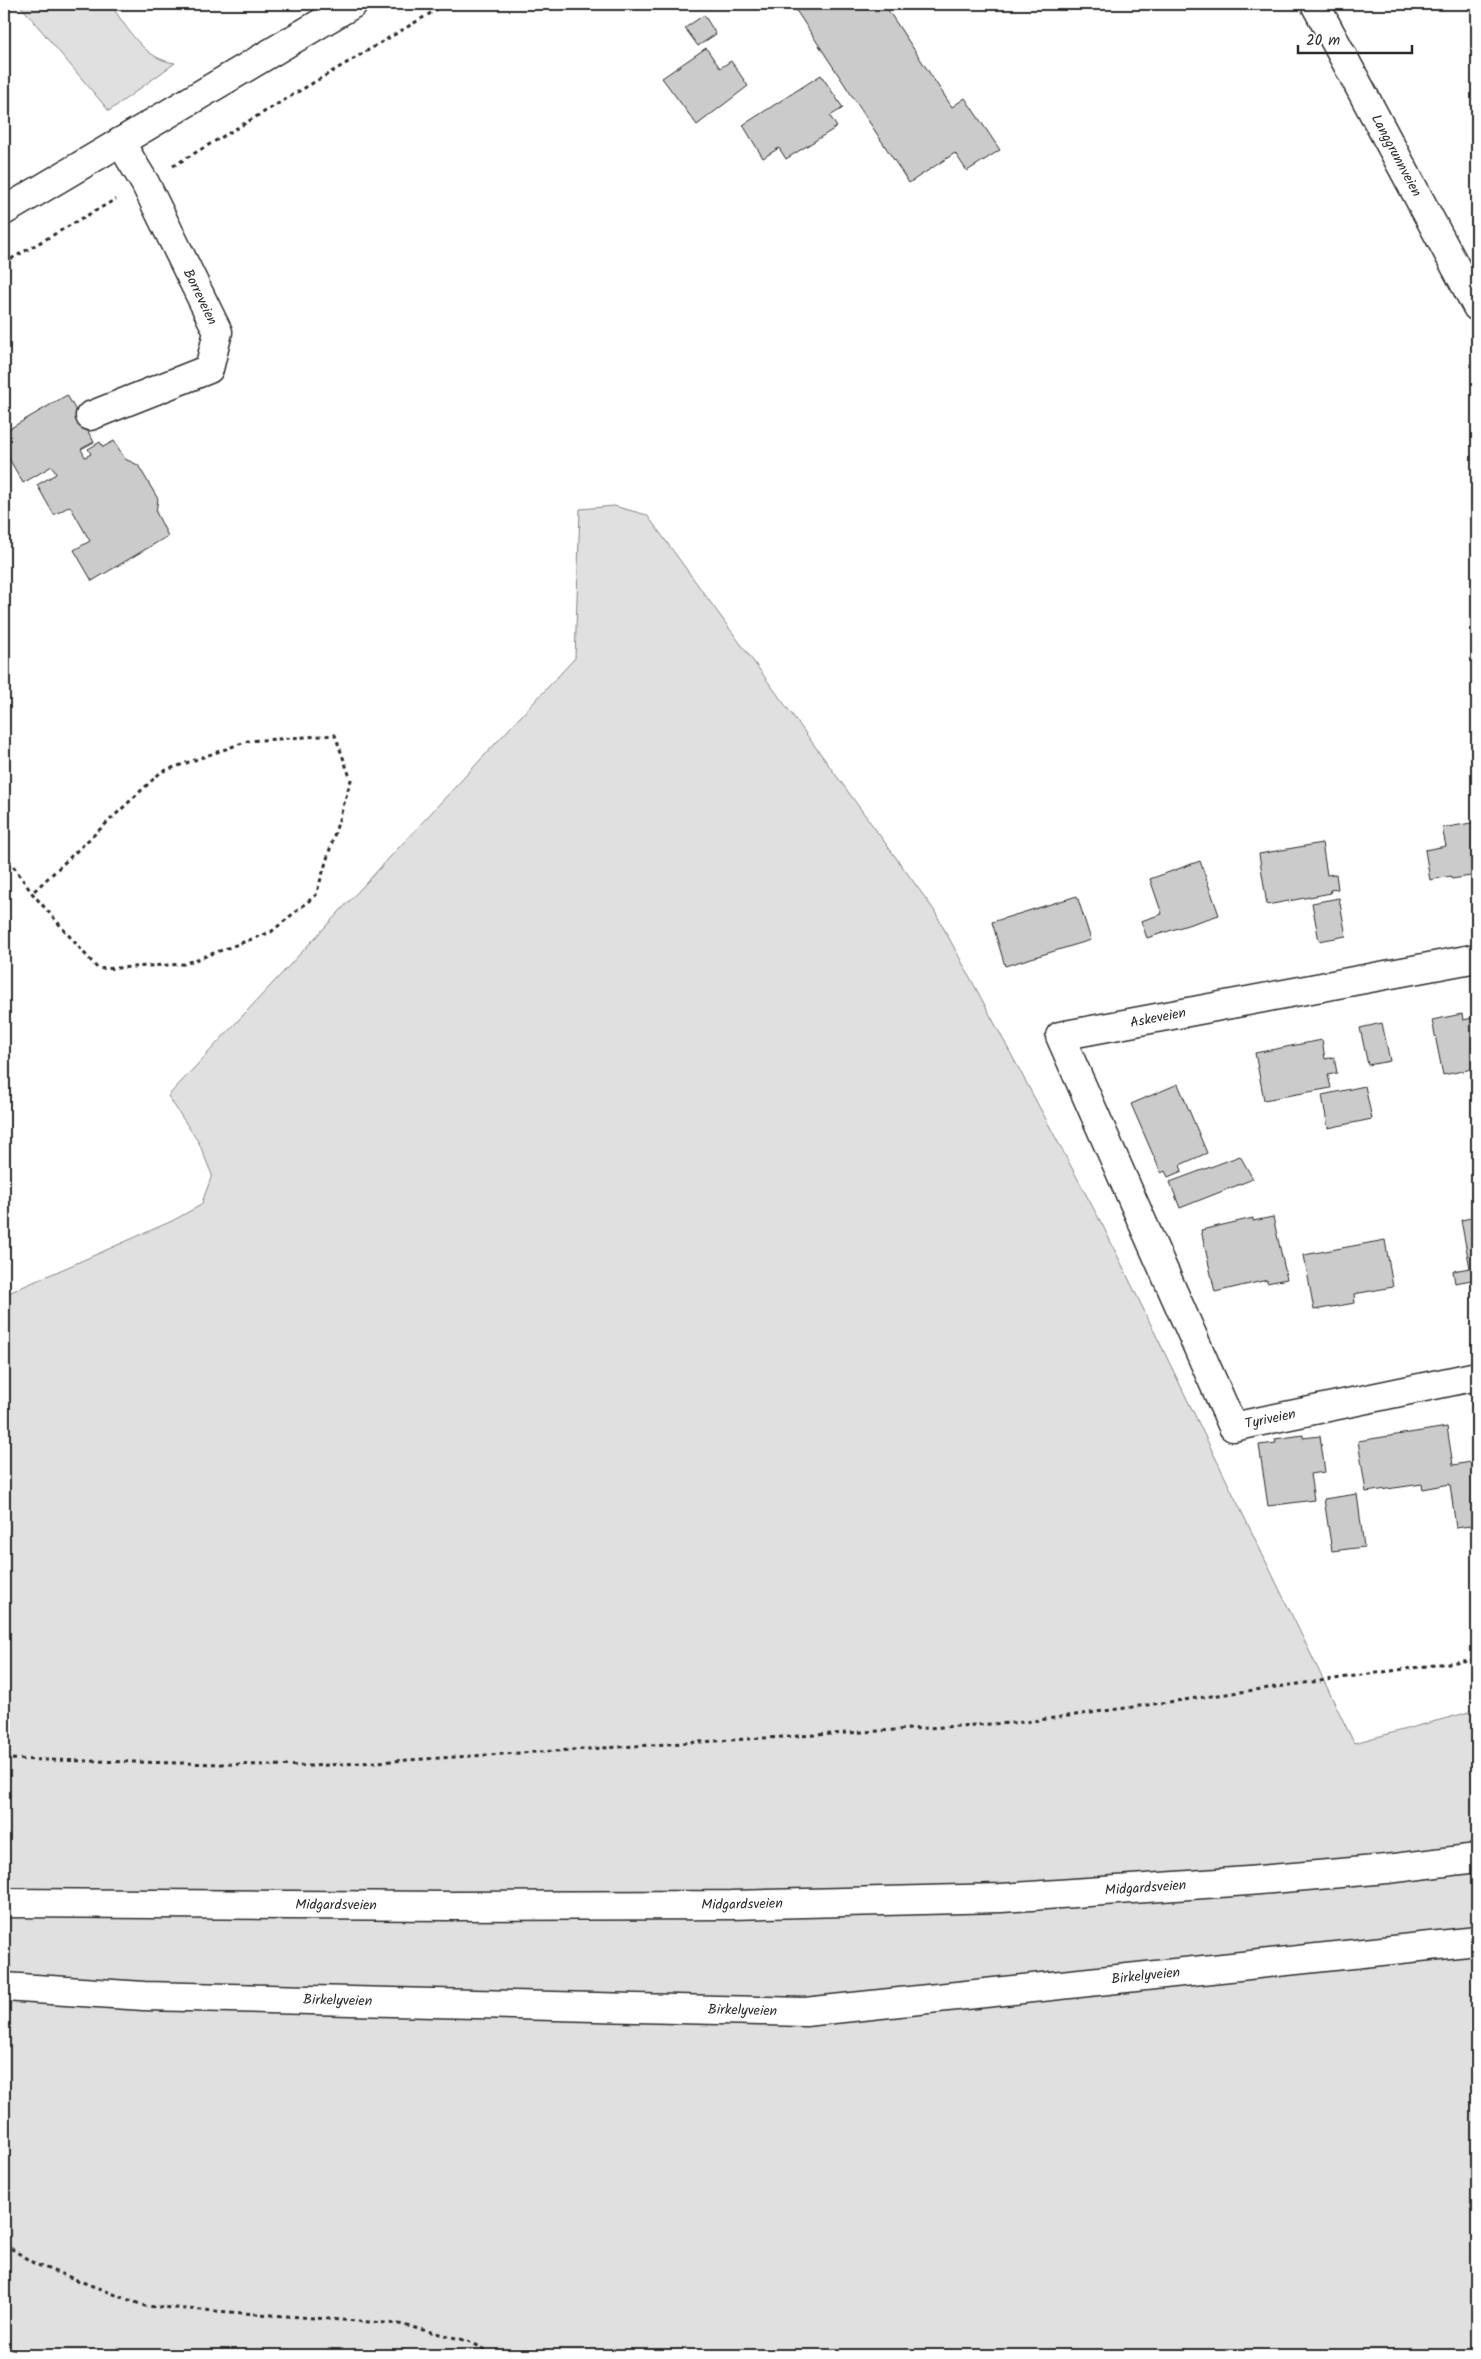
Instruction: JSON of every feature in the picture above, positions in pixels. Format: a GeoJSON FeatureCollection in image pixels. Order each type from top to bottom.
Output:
{"type":"FeatureCollection","features":[{"type":"Feature","properties":{"kind":"main road"},"geometry":{"type":"LineString","coordinates":[[4,210],[354,4]]}},
{"type":"Feature","properties":{"kind":"main road","name":"Langgrunnveien"},"geometry":{"type":"LineString","coordinates":[[1315,4],[1477,307]]}},
{"type":"Feature","properties":{"kind":"main road","name":"Borreveien"},"geometry":{"type":"LineString","coordinates":[[90,416],[209,369],[218,332],[146,183],[120,142]]}},
{"type":"Feature","properties":{"kind":"main road","name":"Askeveien"},"geometry":{"type":"LineString","coordinates":[[1151,1243],[1060,1036],[1477,958]]}},
{"type":"Feature","properties":{"kind":"main road","name":"Tyriveien"},"geometry":{"type":"LineString","coordinates":[[1151,1243],[1233,1427],[1477,1376]]}},
{"type":"Feature","properties":{"kind":"main road","name":"Midgardsveien"},"geometry":{"type":"LineString","coordinates":[[4,1903],[450,1906],[712,1905],[1001,1898],[1248,1882],[1387,1869],[1477,1858]]}},
{"type":"Feature","properties":{"kind":"main road","name":"Birkelyveien"},"geometry":{"type":"LineString","coordinates":[[4,1987],[144,1996],[805,2012],[1477,1941]]}},
{"type":"Feature","properties":{"kind":"path"},"geometry":{"type":"LineString","coordinates":[[4,263],[146,183],[446,4]]}},
{"type":"Feature","properties":{"kind":"path"},"geometry":{"type":"LineString","coordinates":[[4,853],[32,893],[98,969],[184,964],[271,932],[316,895],[351,780],[335,735],[248,741],[161,772],[32,893]]}},
{"type":"Feature","properties":{"kind":"path"},"geometry":{"type":"LineString","coordinates":[[4,1759],[310,1766],[1025,1722],[1477,1659]]}},
{"type":"Feature","properties":{"kind":"path"},"geometry":{"type":"LineString","coordinates":[[4,2244],[35,2264],[144,2306],[399,2324],[468,2342],[496,2355]]}},
{"type":"Feature","properties":{"kind":"shaded area"},"geometry":{"type":"Polygon","coordinates":[[[19,4],[110,4],[145,49],[164,60],[175,63],[109,111],[19,4]]]}},
{"type":"Feature","properties":{"kind":"shaded area"},"geometry":{"type":"Polygon","coordinates":[[[614,506],[647,515],[934,910],[1104,1228],[1354,1743],[1477,1710],[1477,2355],[4,2355],[4,1295],[172,1221],[201,1205],[212,1175],[199,1143],[168,1096],[575,658],[580,509],[614,506]]]}},
{"type":"Feature","properties":{"kind":"building"},"geometry":{"type":"Polygon","coordinates":[[[792,4],[884,4],[952,107],[965,98],[1000,150],[967,171],[955,153],[909,183],[792,4]]]}},
{"type":"Feature","properties":{"kind":"building"},"geometry":{"type":"Polygon","coordinates":[[[704,15],[716,34],[698,46],[685,28],[704,15]]]}},
{"type":"Feature","properties":{"kind":"building"},"geometry":{"type":"Polygon","coordinates":[[[706,48],[720,68],[731,61],[748,86],[697,125],[662,78],[706,48]]]}},
{"type":"Feature","properties":{"kind":"building"},"geometry":{"type":"Polygon","coordinates":[[[821,75],[843,108],[830,116],[837,127],[786,159],[779,148],[763,158],[743,125],[821,75]]]}},
{"type":"Feature","properties":{"kind":"building"},"geometry":{"type":"Polygon","coordinates":[[[67,395],[94,442],[81,449],[85,457],[91,454],[88,449],[100,442],[103,447],[114,441],[125,459],[138,465],[158,499],[156,512],[168,536],[92,581],[74,550],[90,541],[70,506],[54,515],[37,485],[56,474],[52,466],[23,483],[4,450],[4,432],[67,395]]]}},
{"type":"Feature","properties":{"kind":"building"},"geometry":{"type":"Polygon","coordinates":[[[1477,822],[1477,875],[1452,879],[1451,876],[1430,880],[1425,850],[1446,846],[1442,828],[1477,822]]]}},
{"type":"Feature","properties":{"kind":"building"},"geometry":{"type":"Polygon","coordinates":[[[1322,843],[1327,875],[1336,874],[1338,889],[1330,890],[1331,893],[1267,905],[1259,854],[1322,843]]]}},
{"type":"Feature","properties":{"kind":"building"},"geometry":{"type":"Polygon","coordinates":[[[1200,861],[1219,915],[1147,938],[1141,921],[1162,914],[1150,879],[1200,861]]]}},
{"type":"Feature","properties":{"kind":"building"},"geometry":{"type":"Polygon","coordinates":[[[1077,896],[1091,940],[1005,966],[992,922],[1077,896]]]}},
{"type":"Feature","properties":{"kind":"building"},"geometry":{"type":"Polygon","coordinates":[[[1339,898],[1346,936],[1319,941],[1312,903],[1339,898]]]}},
{"type":"Feature","properties":{"kind":"building"},"geometry":{"type":"Polygon","coordinates":[[[1462,1014],[1463,1020],[1477,1017],[1477,1068],[1443,1075],[1432,1020],[1462,1014]]]}},
{"type":"Feature","properties":{"kind":"building"},"geometry":{"type":"Polygon","coordinates":[[[1382,1023],[1390,1061],[1368,1065],[1360,1028],[1382,1023]]]}},
{"type":"Feature","properties":{"kind":"building"},"geometry":{"type":"Polygon","coordinates":[[[1322,1040],[1325,1059],[1334,1057],[1337,1073],[1328,1075],[1331,1088],[1264,1100],[1255,1053],[1322,1040]]]}},
{"type":"Feature","properties":{"kind":"building"},"geometry":{"type":"Polygon","coordinates":[[[1178,1084],[1207,1153],[1180,1165],[1182,1171],[1168,1177],[1165,1171],[1161,1173],[1131,1104],[1178,1084]]]}},
{"type":"Feature","properties":{"kind":"building"},"geometry":{"type":"Polygon","coordinates":[[[1365,1086],[1372,1119],[1328,1128],[1322,1095],[1365,1086]]]}},
{"type":"Feature","properties":{"kind":"building"},"geometry":{"type":"Polygon","coordinates":[[[1240,1156],[1253,1179],[1180,1208],[1170,1182],[1240,1156]]]}},
{"type":"Feature","properties":{"kind":"building"},"geometry":{"type":"Polygon","coordinates":[[[1273,1217],[1287,1279],[1267,1283],[1267,1280],[1215,1292],[1201,1230],[1253,1218],[1253,1221],[1273,1217]]]}},
{"type":"Feature","properties":{"kind":"building"},"geometry":{"type":"Polygon","coordinates":[[[1477,1217],[1477,1279],[1455,1283],[1453,1271],[1470,1268],[1461,1220],[1477,1217]]]}},
{"type":"Feature","properties":{"kind":"building"},"geometry":{"type":"Polygon","coordinates":[[[1385,1240],[1393,1287],[1354,1294],[1355,1303],[1314,1310],[1304,1255],[1385,1240]]]}},
{"type":"Feature","properties":{"kind":"building"},"geometry":{"type":"Polygon","coordinates":[[[1447,1427],[1453,1465],[1477,1461],[1477,1525],[1456,1528],[1450,1484],[1423,1489],[1422,1484],[1366,1492],[1358,1441],[1447,1427]]]}},
{"type":"Feature","properties":{"kind":"building"},"geometry":{"type":"Polygon","coordinates":[[[1303,1435],[1303,1438],[1320,1436],[1325,1472],[1310,1474],[1314,1500],[1268,1506],[1259,1445],[1276,1443],[1275,1439],[1303,1435]]]}},
{"type":"Feature","properties":{"kind":"building"},"geometry":{"type":"Polygon","coordinates":[[[1357,1494],[1364,1547],[1332,1551],[1324,1499],[1357,1494]]]}}]}
